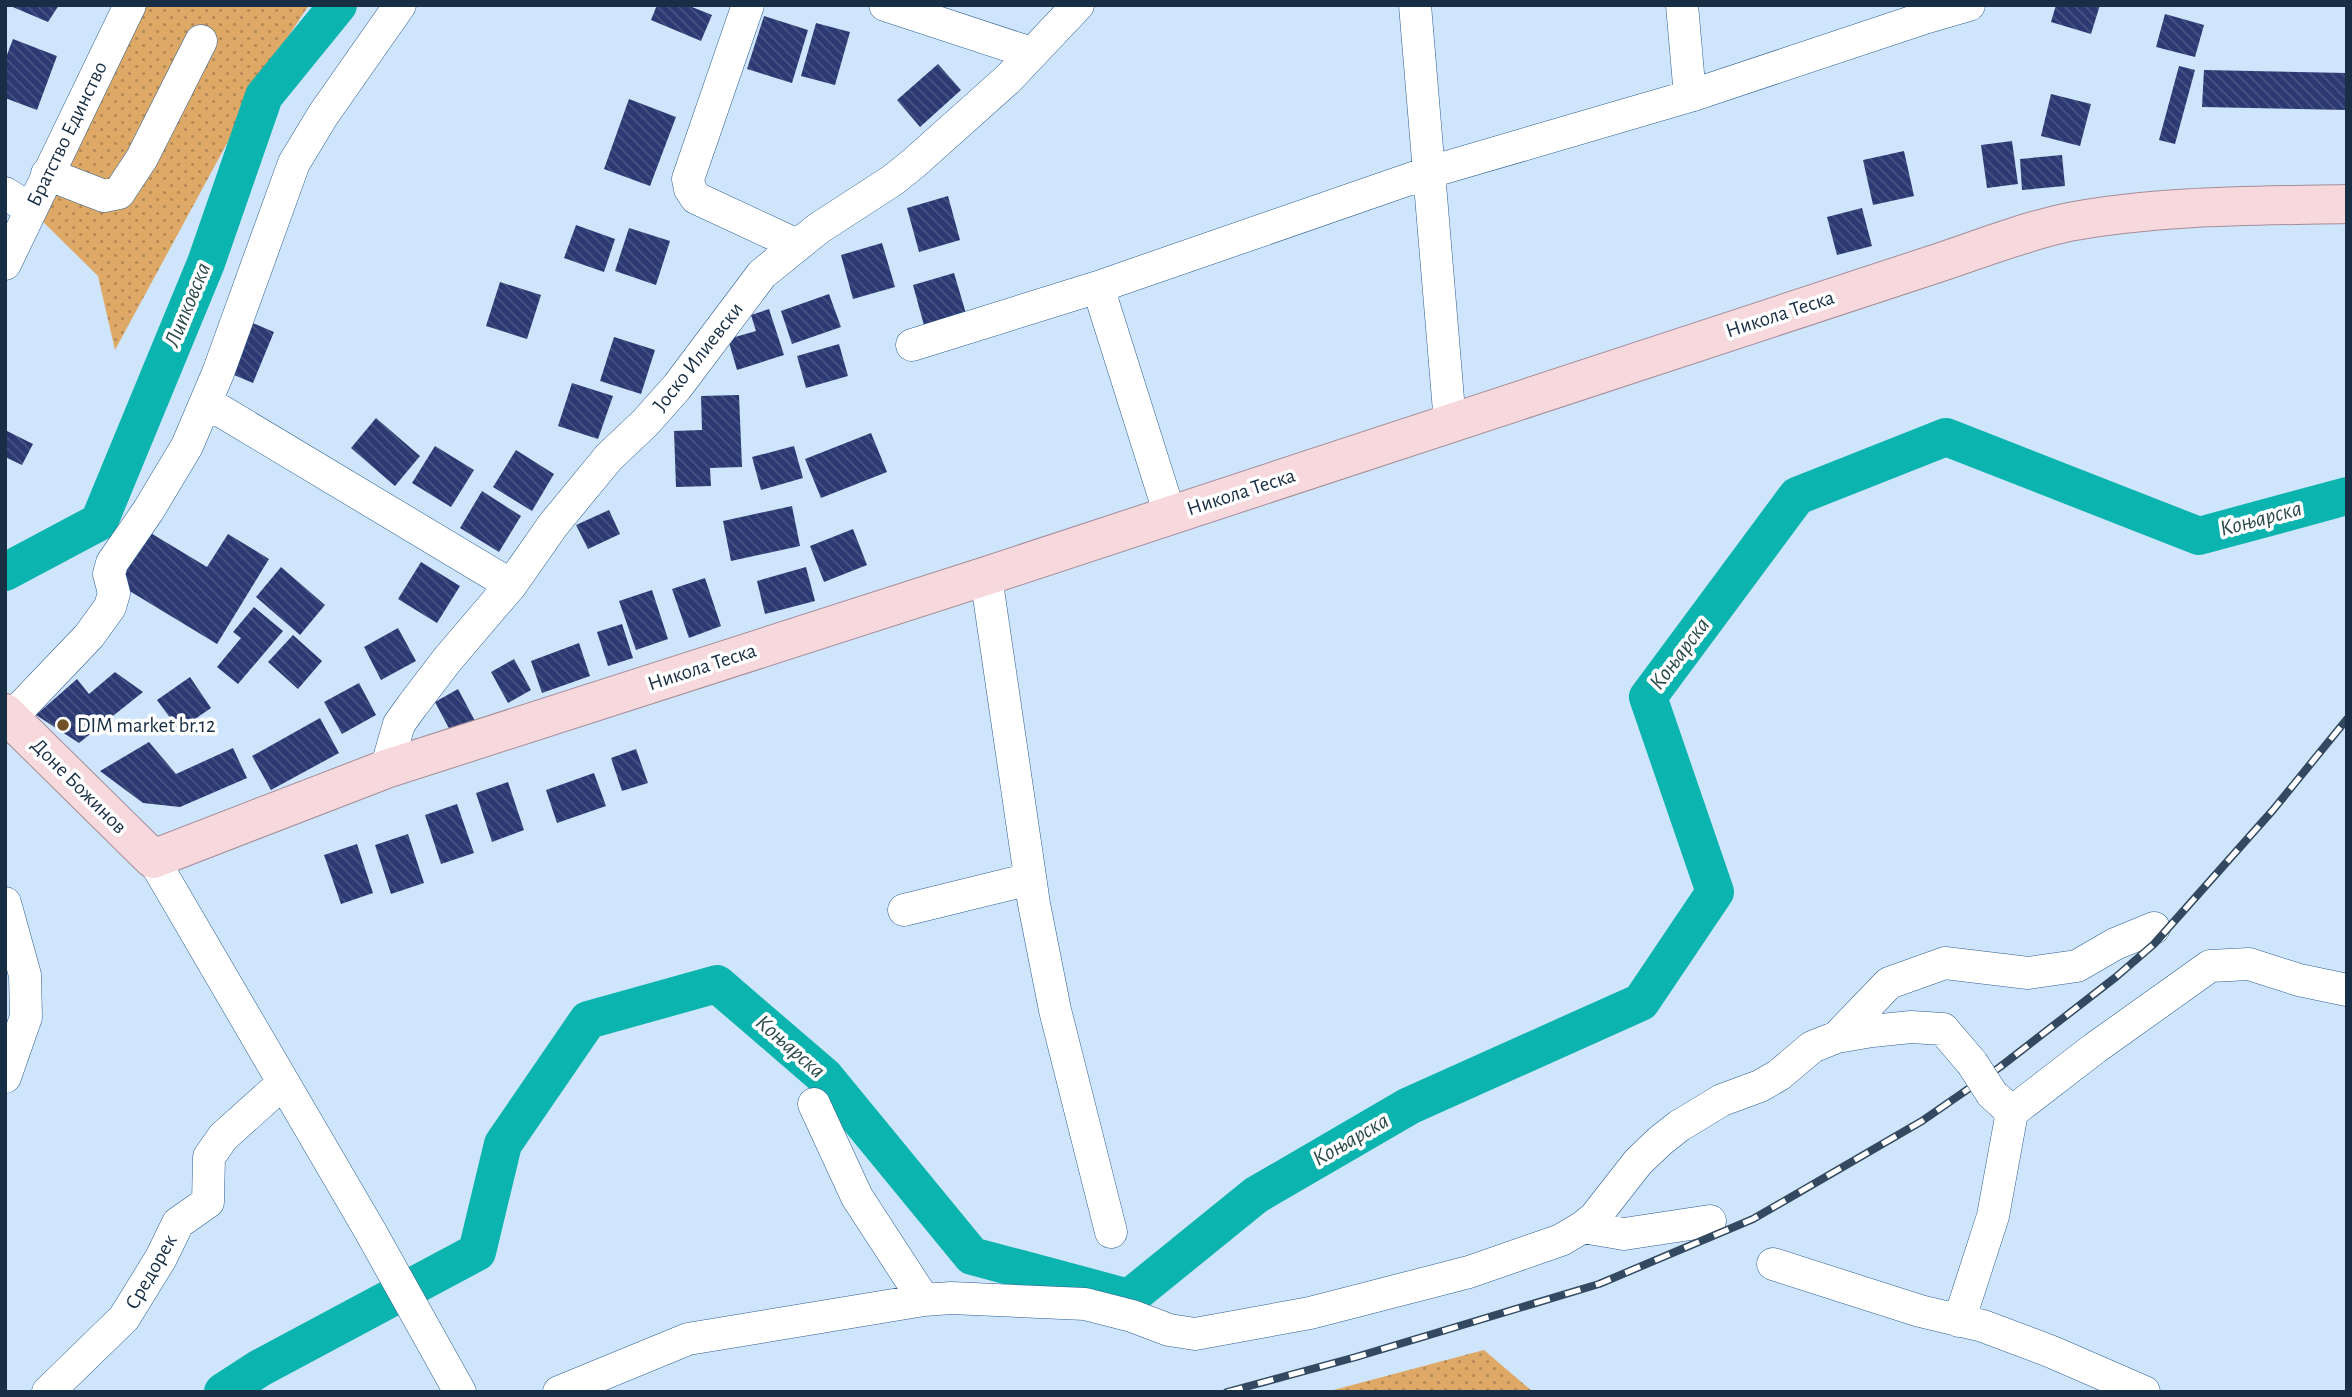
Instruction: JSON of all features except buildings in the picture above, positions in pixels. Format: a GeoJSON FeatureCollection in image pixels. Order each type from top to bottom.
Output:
{"type":"FeatureCollection","features":[{"type":"Feature","properties":{"kind":"main road","name":"Никола Теска"},"geometry":{"type":"LineString","coordinates":[[153,859],[386,769],[2065,223],[2099,217],[2209,208],[2347,204]]}},
{"type":"Feature","properties":{"kind":"main road","name":"Доне Божинов"},"geometry":{"type":"LineString","coordinates":[[7,719],[153,859]]}},
{"type":"Feature","properties":{"kind":"street","name":"Братство Единство"},"geometry":{"type":"LineString","coordinates":[[5,264],[18,201],[47,174],[130,5]]}},
{"type":"Feature","properties":{"kind":"street"},"geometry":{"type":"LineString","coordinates":[[7,719],[89,636],[110,607],[114,593],[109,575],[112,563],[148,511],[187,446],[206,402],[294,163],[323,115],[400,5]]}},
{"type":"Feature","properties":{"kind":"street"},"geometry":{"type":"LineString","coordinates":[[748,5],[688,179],[690,189],[696,198],[797,244]]}},
{"type":"Feature","properties":{"kind":"street"},"geometry":{"type":"LineString","coordinates":[[885,5],[1031,53]]}},
{"type":"Feature","properties":{"kind":"street","name":"Јоско Илиевски"},"geometry":{"type":"LineString","coordinates":[[386,769],[399,724],[447,660],[511,585],[553,525],[609,457],[645,423],[677,387],[762,274],[797,244],[914,163],[1008,79],[1078,5]]}},
{"type":"Feature","properties":{"kind":"street"},"geometry":{"type":"LineString","coordinates":[[1415,5],[1450,423]]}},
{"type":"Feature","properties":{"kind":"street"},"geometry":{"type":"LineString","coordinates":[[1682,5],[1690,96]]}},
{"type":"Feature","properties":{"kind":"street"},"geometry":{"type":"LineString","coordinates":[[912,345],[1098,287],[1430,172],[1690,96],[1921,12],[1969,5]]}},
{"type":"Feature","properties":{"kind":"street"},"geometry":{"type":"LineString","coordinates":[[47,174],[104,196],[119,193],[142,158],[201,41]]}},
{"type":"Feature","properties":{"kind":"street"},"geometry":{"type":"LineString","coordinates":[[1098,287],[1170,515]]}},
{"type":"Feature","properties":{"kind":"street"},"geometry":{"type":"LineString","coordinates":[[206,402],[511,585]]}},
{"type":"Feature","properties":{"kind":"street"},"geometry":{"type":"LineString","coordinates":[[986,576],[1030,879],[1055,1010],[1111,1232]]}},
{"type":"Feature","properties":{"kind":"street"},"geometry":{"type":"LineString","coordinates":[[153,859],[369,1229],[460,1392]]}},
{"type":"Feature","properties":{"kind":"street"},"geometry":{"type":"LineString","coordinates":[[904,910],[1030,879]]}},
{"type":"Feature","properties":{"kind":"street"},"geometry":{"type":"LineString","coordinates":[[5,903],[25,975],[26,1017],[5,1077]]}},
{"type":"Feature","properties":{"kind":"street"},"geometry":{"type":"LineString","coordinates":[[1837,1037],[1889,983],[1944,963],[2028,973],[2077,965],[2115,944],[2154,928]]}},
{"type":"Feature","properties":{"kind":"street"},"geometry":{"type":"LineString","coordinates":[[2002,1103],[2095,1048],[2210,966],[2249,964],[2299,980],[2347,990]]}},
{"type":"Feature","properties":{"kind":"street"},"geometry":{"type":"LineString","coordinates":[[559,1392],[688,1339],[925,1300],[951,1298],[1085,1304],[1132,1316],[1170,1330],[1195,1334],[1310,1313],[1469,1272],[1561,1240],[1583,1227],[1606,1204],[1638,1162],[1679,1126],[1722,1100],[1760,1086],[1779,1075],[1812,1047],[1837,1037],[1911,1027],[1943,1029],[2002,1103],[1993,1216],[1959,1321]]}},
{"type":"Feature","properties":{"kind":"street","name":"Средорек"},"geometry":{"type":"LineString","coordinates":[[48,1392],[124,1318],[161,1258],[178,1223],[208,1202],[209,1157],[223,1137],[283,1083]]}},
{"type":"Feature","properties":{"kind":"street"},"geometry":{"type":"LineString","coordinates":[[814,1104],[857,1197],[925,1300]]}},
{"type":"Feature","properties":{"kind":"street"},"geometry":{"type":"LineString","coordinates":[[1583,1227],[1624,1234],[1710,1221]]}},
{"type":"Feature","properties":{"kind":"street"},"geometry":{"type":"LineString","coordinates":[[1773,1264],[1920,1311],[1983,1326],[2144,1392]]}},
{"type":"Feature","properties":{"kind":"shaded area"},"geometry":{"type":"Polygon","coordinates":[[[143,5],[309,5],[270,64],[115,350],[98,276],[31,210],[143,5]]]}},
{"type":"Feature","properties":{"kind":"shaded area"},"geometry":{"type":"Polygon","coordinates":[[[1484,1350],[1533,1392],[1326,1392],[1484,1350]]]}},
{"type":"Feature","properties":{"kind":"waterway","name":"Липковска"},"geometry":{"type":"LineString","coordinates":[[5,572],[99,522],[206,263],[264,96],[338,5]]}},
{"type":"Feature","properties":{"kind":"waterway","name":"Коњарска"},"geometry":{"type":"LineString","coordinates":[[223,1392],[260,1368],[477,1252],[503,1144],[588,1020],[717,984],[825,1077],[972,1256],[1129,1298],[1256,1195],[1409,1106],[1641,1002],[1715,892],[1648,697],[1797,496],[1946,437],[2199,536],[2347,496]]}},
{"type":"Feature","properties":{"kind":"railway"},"geometry":{"type":"LineString","coordinates":[[1227,1392],[1356,1357],[1599,1284],[1753,1219],[1922,1121],[2000,1067],[2154,944],[2273,810],[2347,719]]}},
{"type":"Feature","properties":{"kind":"place","name":"DIM market br.12"},"geometry":{"type":"Point","coordinates":[63,725]}}]}
